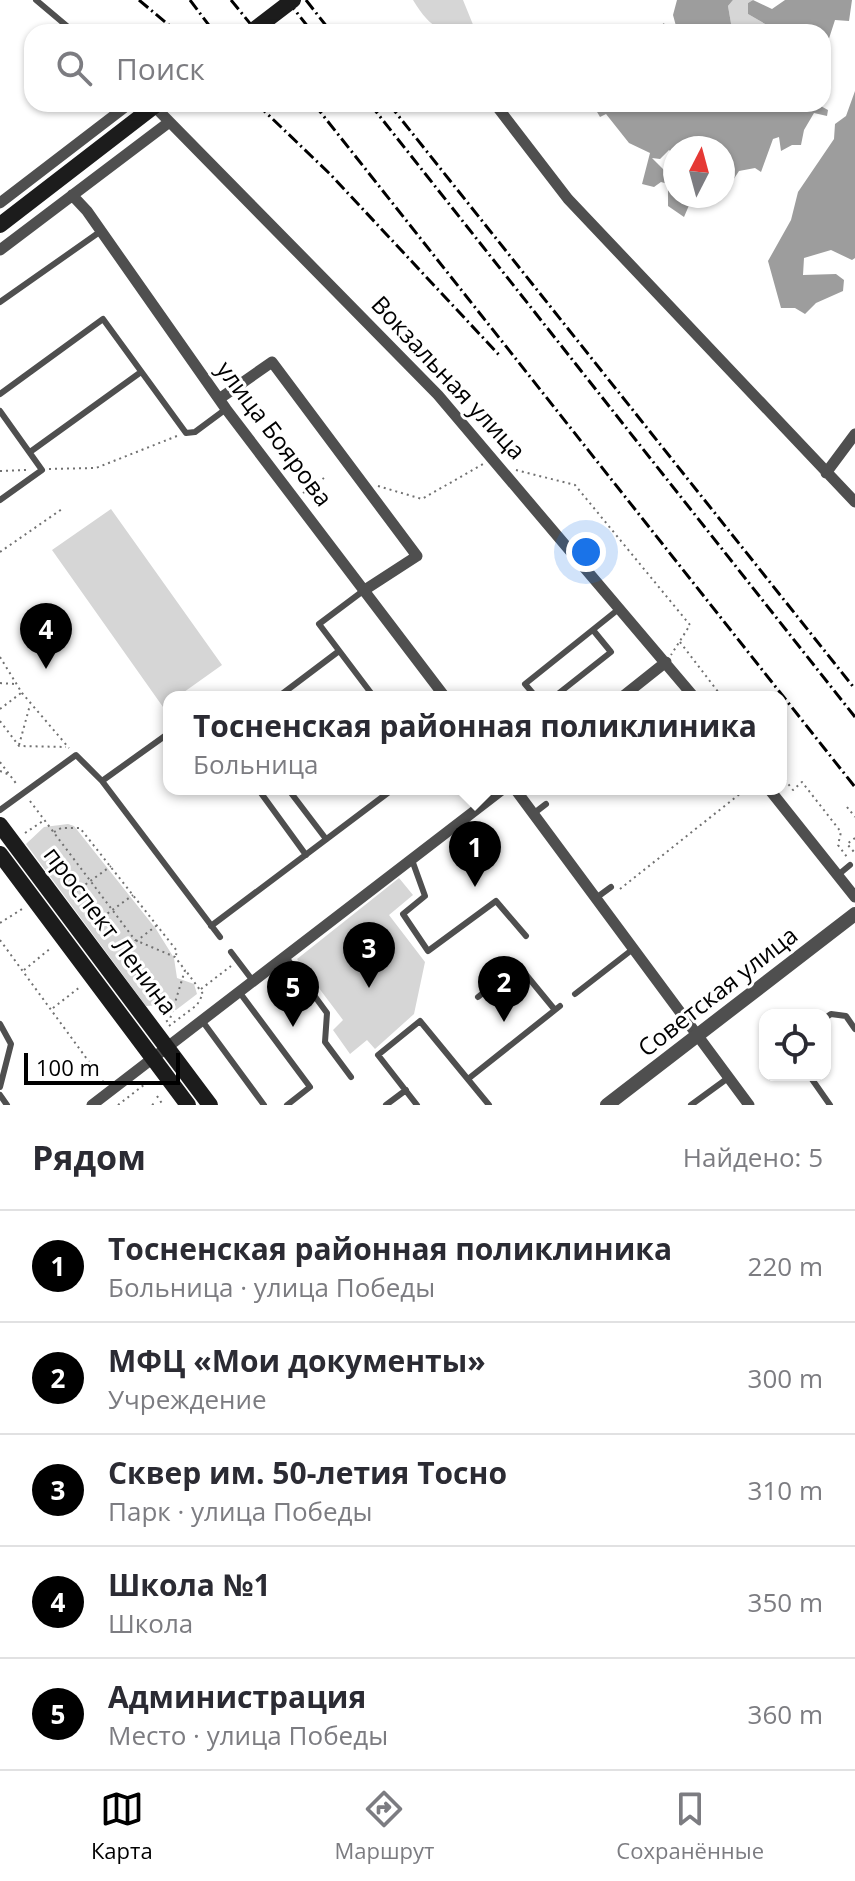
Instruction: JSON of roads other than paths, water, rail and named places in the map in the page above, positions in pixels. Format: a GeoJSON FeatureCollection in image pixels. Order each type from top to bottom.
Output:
{"type":"FeatureCollection","features":[{"type":"Feature","properties":{"kind":"main road"},"geometry":{"type":"LineString","coordinates":[[262,24],[293,0]]}},
{"type":"Feature","properties":{"kind":"main road"},"geometry":{"type":"LineString","coordinates":[[0,225],[145,112]]}},
{"type":"Feature","properties":{"kind":"main road","name":"проспект Ленина"},"geometry":{"type":"LineString","coordinates":[[0,825],[210,1105]]}},
{"type":"Feature","properties":{"kind":"main road","name":"проспект Ленина"},"geometry":{"type":"LineString","coordinates":[[0,854],[188,1105]]}},
{"type":"Feature","properties":{"kind":"street"},"geometry":{"type":"LineString","coordinates":[[0,203],[119,112]]}},
{"type":"Feature","properties":{"kind":"street","name":"Вокзальная улица"},"geometry":{"type":"LineString","coordinates":[[160,112],[438,395],[689,691]]}},
{"type":"Feature","properties":{"kind":"street"},"geometry":{"type":"LineString","coordinates":[[501,112],[568,199],[855,502]]}},
{"type":"Feature","properties":{"kind":"street"},"geometry":{"type":"LineString","coordinates":[[0,250],[168,123]]}},
{"type":"Feature","properties":{"kind":"street","name":"улица Боярова"},"geometry":{"type":"LineString","coordinates":[[72,195],[101,231],[222,404],[440,691]]}},
{"type":"Feature","properties":{"kind":"street"},"geometry":{"type":"LineString","coordinates":[[222,404],[272,362],[417,556],[363,591]]}},
{"type":"Feature","properties":{"kind":"street"},"geometry":{"type":"LineString","coordinates":[[826,473],[855,434]]}},
{"type":"Feature","properties":{"kind":"street"},"geometry":{"type":"LineString","coordinates":[[630,691],[666,662]]}},
{"type":"Feature","properties":{"kind":"street"},"geometry":{"type":"LineString","coordinates":[[92,1105],[495,795]]}},
{"type":"Feature","properties":{"kind":"street"},"geometry":{"type":"LineString","coordinates":[[519,795],[749,1105]]}},
{"type":"Feature","properties":{"kind":"street"},"geometry":{"type":"LineString","coordinates":[[774,795],[855,897]]}},
{"type":"Feature","properties":{"kind":"street","name":"Советская улица"},"geometry":{"type":"LineString","coordinates":[[607,1105],[855,914]]}},
{"type":"Feature","properties":{"kind":"lane"},"geometry":{"type":"LineString","coordinates":[[36,0],[64,24]]}},
{"type":"Feature","properties":{"kind":"lane"},"geometry":{"type":"LineString","coordinates":[[0,302],[101,231]]}},
{"type":"Feature","properties":{"kind":"lane"},"geometry":{"type":"LineString","coordinates":[[0,394],[103,319],[186,433],[195,432],[222,404]]}},
{"type":"Feature","properties":{"kind":"lane"},"geometry":{"type":"LineString","coordinates":[[30,452],[141,372]]}},
{"type":"Feature","properties":{"kind":"lane"},"geometry":{"type":"LineString","coordinates":[[0,411],[42,470],[0,500]]}},
{"type":"Feature","properties":{"kind":"lane"},"geometry":{"type":"LineString","coordinates":[[363,591],[319,624],[369,691]]}},
{"type":"Feature","properties":{"kind":"lane"},"geometry":{"type":"LineString","coordinates":[[531,691],[525,684],[620,608]]}},
{"type":"Feature","properties":{"kind":"lane"},"geometry":{"type":"LineString","coordinates":[[562,691],[611,652],[593,630]]}},
{"type":"Feature","properties":{"kind":"lane"},"geometry":{"type":"LineString","coordinates":[[286,691],[339,651]]}},
{"type":"Feature","properties":{"kind":"lane"},"geometry":{"type":"LineString","coordinates":[[102,781],[163,737]]}},
{"type":"Feature","properties":{"kind":"lane"},"geometry":{"type":"LineString","coordinates":[[0,810],[76,755],[102,781],[220,937]]}},
{"type":"Feature","properties":{"kind":"lane"},"geometry":{"type":"LineString","coordinates":[[262,795],[306,855]]}},
{"type":"Feature","properties":{"kind":"lane"},"geometry":{"type":"LineString","coordinates":[[293,795],[326,839]]}},
{"type":"Feature","properties":{"kind":"lane"},"geometry":{"type":"LineString","coordinates":[[211,926],[385,795]]}},
{"type":"Feature","properties":{"kind":"lane"},"geometry":{"type":"LineString","coordinates":[[533,814],[546,804]]}},
{"type":"Feature","properties":{"kind":"lane"},"geometry":{"type":"LineString","coordinates":[[412,860],[425,896],[403,914],[428,951],[496,901],[526,936]]}},
{"type":"Feature","properties":{"kind":"lane"},"geometry":{"type":"LineString","coordinates":[[838,875],[851,864]]}},
{"type":"Feature","properties":{"kind":"lane"},"geometry":{"type":"LineString","coordinates":[[598,901],[611,887]]}},
{"type":"Feature","properties":{"kind":"lane"},"geometry":{"type":"LineString","coordinates":[[575,994],[633,949]]}},
{"type":"Feature","properties":{"kind":"lane"},"geometry":{"type":"LineString","coordinates":[[231,952],[254,982]]}},
{"type":"Feature","properties":{"kind":"lane"},"geometry":{"type":"LineString","coordinates":[[286,957],[327,1013],[325,1042],[351,1077]]}},
{"type":"Feature","properties":{"kind":"lane"},"geometry":{"type":"LineString","coordinates":[[468,1079],[558,1008],[518,965],[478,997]]}},
{"type":"Feature","properties":{"kind":"lane"},"geometry":{"type":"LineString","coordinates":[[240,993],[310,1087],[287,1105]]}},
{"type":"Feature","properties":{"kind":"lane"},"geometry":{"type":"LineString","coordinates":[[831,1014],[846,1016],[855,1029]]}},
{"type":"Feature","properties":{"kind":"lane"},"geometry":{"type":"LineString","coordinates":[[417,1105],[378,1055],[420,1021],[489,1105]]}},
{"type":"Feature","properties":{"kind":"lane"},"geometry":{"type":"LineString","coordinates":[[203,1022],[264,1105]]}},
{"type":"Feature","properties":{"kind":"lane"},"geometry":{"type":"LineString","coordinates":[[0,1024],[11,1044],[0,1087]]}},
{"type":"Feature","properties":{"kind":"lane"},"geometry":{"type":"LineString","coordinates":[[691,1105],[728,1078]]}},
{"type":"Feature","properties":{"kind":"lane"},"geometry":{"type":"LineString","coordinates":[[813,1081],[830,1105]]}},
{"type":"Feature","properties":{"kind":"lane"},"geometry":{"type":"LineString","coordinates":[[386,1105],[406,1090]]}},
{"type":"Feature","properties":{"kind":"lane"},"geometry":{"type":"LineString","coordinates":[[0,1095],[7,1105]]}},
{"type":"Feature","properties":{"kind":"railway"},"geometry":{"type":"LineString","coordinates":[[139,0],[168,24]]}},
{"type":"Feature","properties":{"kind":"railway"},"geometry":{"type":"LineString","coordinates":[[190,0],[208,24]]}},
{"type":"Feature","properties":{"kind":"railway"},"geometry":{"type":"LineString","coordinates":[[231,0],[250,24]]}},
{"type":"Feature","properties":{"kind":"railway"},"geometry":{"type":"LineString","coordinates":[[287,0],[306,24]]}},
{"type":"Feature","properties":{"kind":"railway"},"geometry":{"type":"LineString","coordinates":[[306,0],[325,24]]}},
{"type":"Feature","properties":{"kind":"railway"},"geometry":{"type":"LineString","coordinates":[[265,112],[330,174],[501,357]]}},
{"type":"Feature","properties":{"kind":"railway"},"geometry":{"type":"LineString","coordinates":[[320,112],[779,691]]}},
{"type":"Feature","properties":{"kind":"railway"},"geometry":{"type":"LineString","coordinates":[[376,112],[855,717]]}},
{"type":"Feature","properties":{"kind":"railway"},"geometry":{"type":"LineString","coordinates":[[395,112],[855,689]]}},
{"type":"Feature","properties":{"kind":"railway"},"geometry":{"type":"LineString","coordinates":[[787,701],[855,787]]}},
{"type":"Feature","properties":{"kind":"place","name":"Школа №1"},"geometry":{"type":"Point","coordinates":[46,669]}},
{"type":"Feature","properties":{"kind":"place","name":"Тосненская районная поликлиника"},"geometry":{"type":"Point","coordinates":[475,887]}},
{"type":"Feature","properties":{"kind":"place","name":"Сквер им. 50-летия Тосно"},"geometry":{"type":"Point","coordinates":[369,988]}},
{"type":"Feature","properties":{"kind":"place","name":"МФЦ «Мои документы»"},"geometry":{"type":"Point","coordinates":[504,1022]}},
{"type":"Feature","properties":{"kind":"place","name":"Администрация"},"geometry":{"type":"Point","coordinates":[293,1027]}}]}
